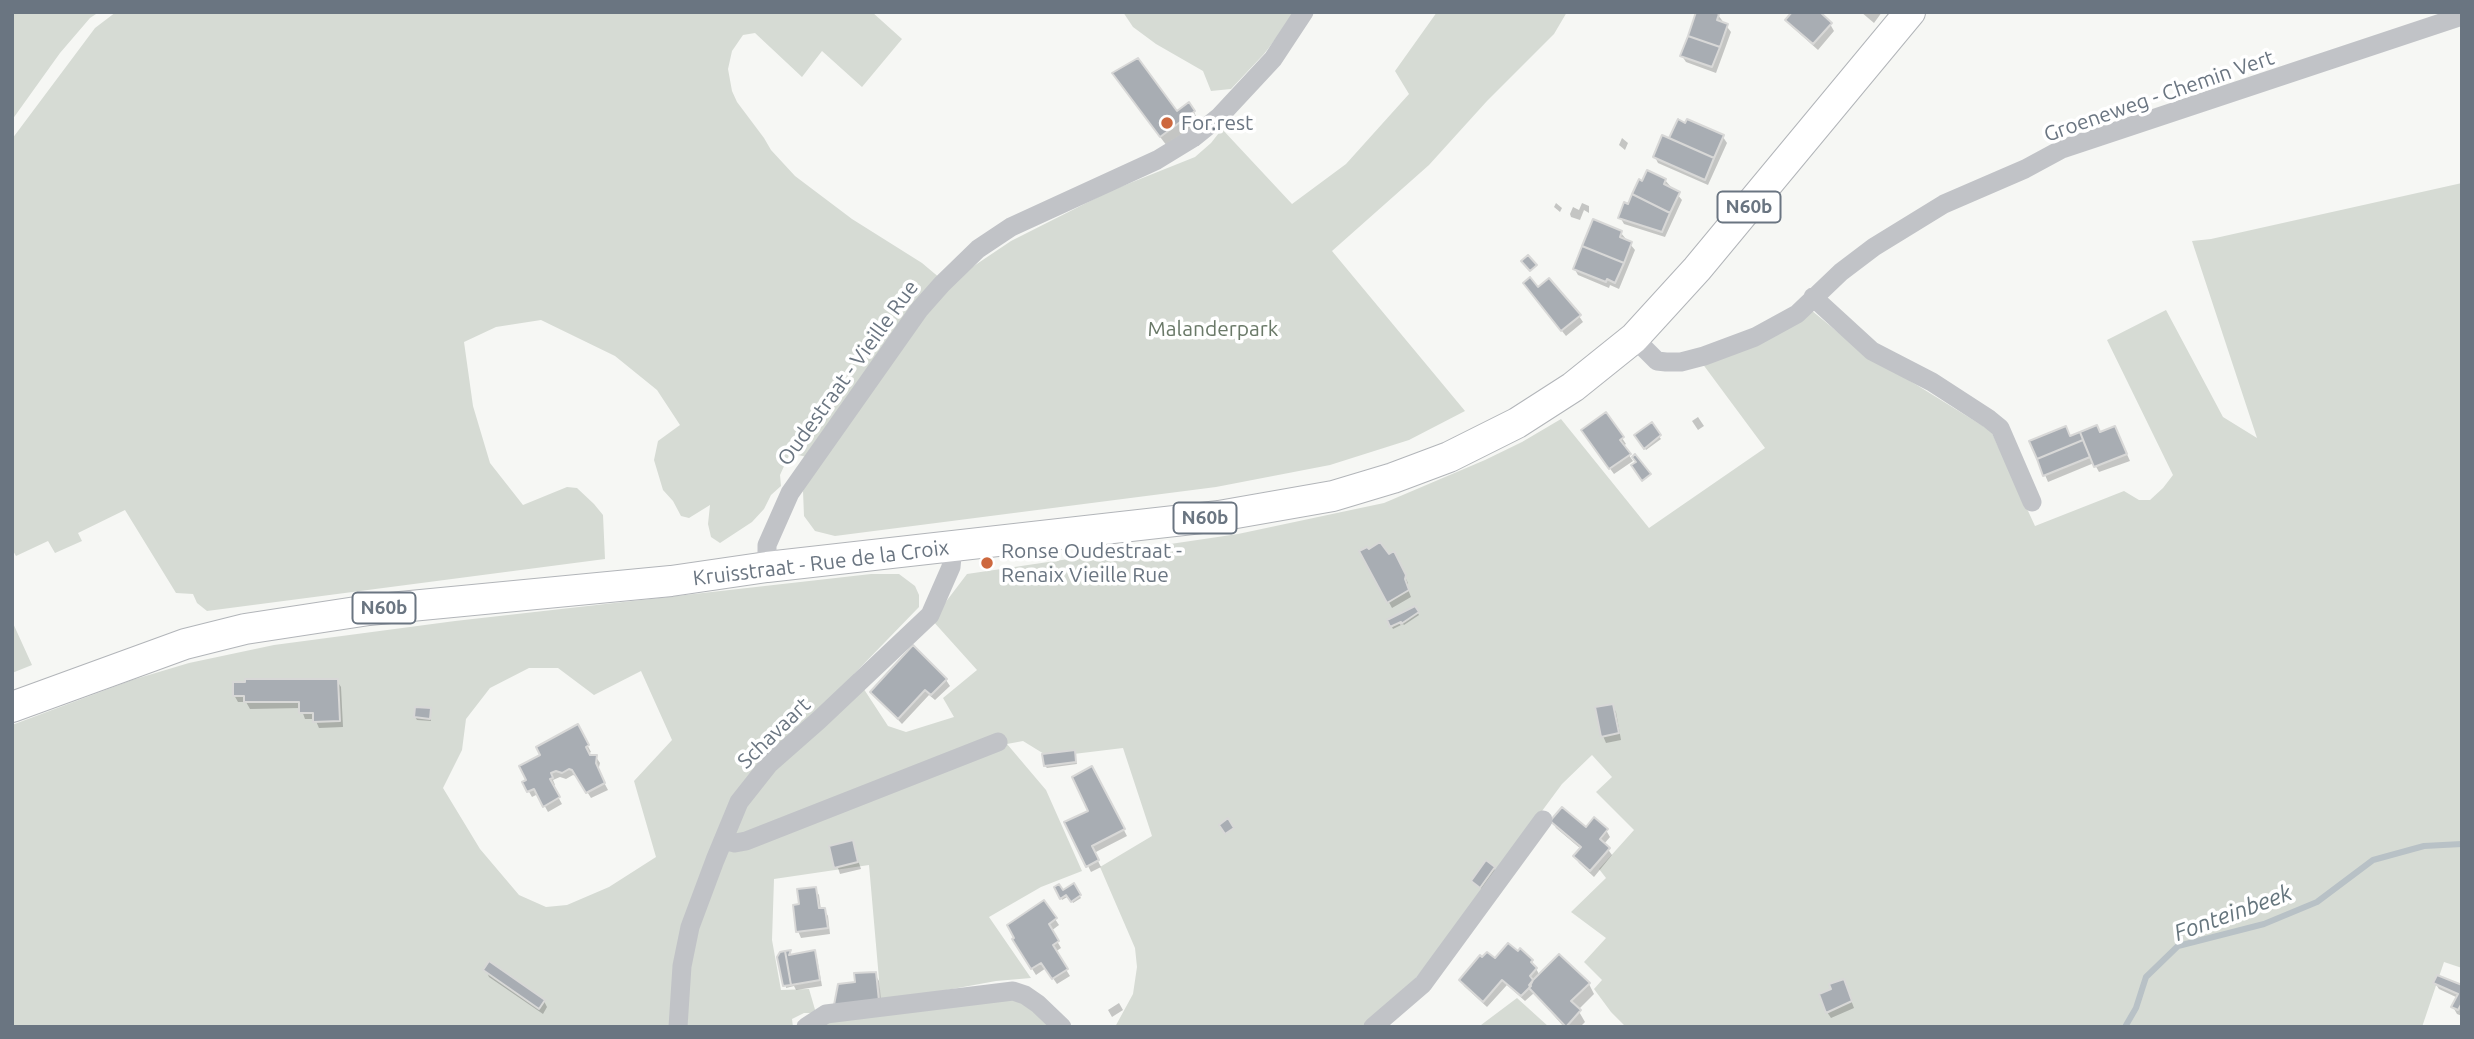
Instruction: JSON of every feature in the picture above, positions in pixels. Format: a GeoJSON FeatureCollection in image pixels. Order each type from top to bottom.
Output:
{"type":"FeatureCollection","features":[{"type":"Feature","properties":{"kind":"main road","name":"Kruisstraat - Rue de la Croix"},"geometry":{"type":"LineString","coordinates":[[12,707],[184,644],[245,629],[369,610],[671,581],[767,567],[1219,516],[1333,496],[1449,457],[1517,424],[1573,387],[1634,338],[1697,269],[1910,12]]}},
{"type":"Feature","properties":{"kind":"street","name":"Oudestraat - Vieille Rue"},"geometry":{"type":"LineString","coordinates":[[767,567],[767,545],[790,493],[919,310],[942,284],[978,249],[1011,227],[1157,160],[1193,138],[1219,117],[1273,59],[1304,12]]}},
{"type":"Feature","properties":{"kind":"street","name":"Groeneweg - Chemin Vert"},"geometry":{"type":"LineString","coordinates":[[1634,338],[1657,361],[1681,362],[1755,337],[1797,314],[1841,271],[1874,247],[1944,204],[2025,169],[2062,149],[2462,16]]}},
{"type":"Feature","properties":{"kind":"street"},"geometry":{"type":"LineString","coordinates":[[1813,297],[1872,351],[1932,382],[2000,428],[2032,502]]}},
{"type":"Feature","properties":{"kind":"street","name":"Schavaart"},"geometry":{"type":"LineString","coordinates":[[678,1027],[682,966],[690,927],[739,802],[769,764],[820,720],[930,615],[951,567],[953,547]]}},
{"type":"Feature","properties":{"kind":"street"},"geometry":{"type":"LineString","coordinates":[[724,840],[735,843],[746,841],[998,743]]}},
{"type":"Feature","properties":{"kind":"street"},"geometry":{"type":"LineString","coordinates":[[1373,1027],[1423,984],[1544,820]]}},
{"type":"Feature","properties":{"kind":"street"},"geometry":{"type":"LineString","coordinates":[[806,1027],[827,1014],[1013,991],[1038,1004],[1062,1027]]}},
{"type":"Feature","properties":{"kind":"green space"},"geometry":{"type":"Polygon","coordinates":[[[12,12],[99,12],[90,18],[60,53],[12,120],[12,12]]]}},
{"type":"Feature","properties":{"kind":"green space","name":"Malanderpark"},"geometry":{"type":"Polygon","coordinates":[[[116,12],[872,12],[902,39],[862,87],[822,51],[802,77],[755,33],[743,35],[732,51],[728,69],[732,91],[771,150],[795,176],[852,219],[922,263],[947,284],[1011,241],[1110,191],[1195,157],[1222,129],[1292,204],[1346,164],[1409,94],[1395,71],[1437,12],[1567,12],[1554,34],[1487,101],[1429,165],[1332,251],[1465,411],[1409,440],[1330,465],[1216,487],[835,536],[815,531],[804,516],[803,491],[815,459],[790,453],[780,475],[781,486],[771,495],[764,509],[752,522],[720,543],[711,537],[708,524],[710,505],[689,518],[681,516],[663,490],[654,460],[658,441],[680,425],[657,390],[615,356],[541,320],[496,327],[464,342],[473,406],[490,463],[523,505],[567,487],[577,488],[594,504],[603,515],[605,559],[207,611],[197,603],[193,594],[176,593],[125,510],[78,533],[82,541],[55,553],[48,541],[16,556],[12,549],[12,139],[95,28],[116,12]]]}},
{"type":"Feature","properties":{"kind":"green space"},"geometry":{"type":"Polygon","coordinates":[[[1123,12],[1296,12],[1264,54],[1231,89],[1211,91],[1203,71],[1156,44],[1133,27],[1123,12]]]}},
{"type":"Feature","properties":{"kind":"green space"},"geometry":{"type":"Polygon","coordinates":[[[2462,183],[2462,968],[2444,962],[2422,1027],[1626,1027],[1594,989],[1602,980],[1584,962],[1606,938],[1571,912],[1606,878],[1599,869],[1634,830],[1596,792],[1612,777],[1592,755],[1562,784],[1403,994],[1364,1027],[1115,1027],[1133,994],[1137,967],[1135,948],[1100,867],[1152,836],[1123,748],[1049,757],[1023,741],[1007,744],[1046,790],[1082,871],[1041,887],[989,917],[1031,978],[996,981],[881,1002],[869,865],[774,879],[772,940],[781,990],[809,989],[816,1013],[804,1013],[792,1019],[793,1027],[12,1027],[12,725],[132,680],[189,663],[274,645],[455,621],[871,574],[899,574],[915,586],[919,595],[919,607],[854,674],[888,726],[906,732],[954,717],[943,698],[977,670],[932,620],[967,574],[1238,534],[1384,503],[1485,460],[1561,419],[1649,528],[1765,448],[1702,363],[1811,310],[1857,348],[1991,431],[2035,526],[2124,491],[2139,500],[2150,500],[2173,475],[2107,340],[2166,310],[2223,417],[2257,438],[2192,241],[2462,183]],[[529,668],[490,688],[466,719],[462,750],[443,788],[480,849],[519,895],[546,907],[567,905],[609,887],[656,857],[634,781],[672,740],[641,671],[594,695],[558,668],[529,668]]]}},
{"type":"Feature","properties":{"kind":"green space"},"geometry":{"type":"Polygon","coordinates":[[[12,621],[32,665],[12,673],[12,621]]]}},
{"type":"Feature","properties":{"kind":"green space"},"geometry":{"type":"Polygon","coordinates":[[[1015,997],[1057,1027],[814,1027],[818,1024],[1015,997]]]}},
{"type":"Feature","properties":{"kind":"green space"},"geometry":{"type":"Polygon","coordinates":[[[1517,998],[1549,1027],[1480,1027],[1481,1025],[1517,998]]]}},
{"type":"Feature","properties":{"kind":"building"},"geometry":{"type":"Polygon","coordinates":[[[1696,12],[1715,12],[1719,14],[1717,20],[1728,24],[1720,47],[1688,36],[1696,12]]]}},
{"type":"Feature","properties":{"kind":"building"},"geometry":{"type":"Polygon","coordinates":[[[1792,12],[1820,12],[1832,23],[1813,44],[1785,20],[1792,12]]]}},
{"type":"Feature","properties":{"kind":"building"},"geometry":{"type":"Polygon","coordinates":[[[1688,36],[1720,47],[1712,67],[1680,56],[1688,36]]]}},
{"type":"Feature","properties":{"kind":"building"},"geometry":{"type":"Polygon","coordinates":[[[1138,58],[1177,111],[1189,102],[1195,111],[1160,137],[1112,73],[1138,58]]]}},
{"type":"Feature","properties":{"kind":"building"},"geometry":{"type":"Polygon","coordinates":[[[1678,119],[1685,123],[1687,119],[1724,135],[1714,158],[1669,138],[1678,119]]]}},
{"type":"Feature","properties":{"kind":"building"},"geometry":{"type":"Polygon","coordinates":[[[1662,135],[1714,158],[1705,180],[1653,157],[1662,135]]]}},
{"type":"Feature","properties":{"kind":"building"},"geometry":{"type":"Polygon","coordinates":[[[1647,170],[1666,179],[1664,184],[1680,192],[1670,213],[1632,194],[1647,170]]]}},
{"type":"Feature","properties":{"kind":"building"},"geometry":{"type":"Polygon","coordinates":[[[1632,194],[1670,213],[1662,232],[1618,218],[1624,202],[1628,204],[1632,194]]]}},
{"type":"Feature","properties":{"kind":"building"},"geometry":{"type":"Polygon","coordinates":[[[1593,219],[1622,231],[1620,237],[1632,242],[1624,263],[1582,246],[1593,219]]]}},
{"type":"Feature","properties":{"kind":"building"},"geometry":{"type":"Polygon","coordinates":[[[1582,246],[1624,263],[1615,283],[1573,269],[1582,246]]]}},
{"type":"Feature","properties":{"kind":"building"},"geometry":{"type":"Polygon","coordinates":[[[1528,255],[1537,265],[1530,271],[1521,261],[1528,255]]]}},
{"type":"Feature","properties":{"kind":"building"},"geometry":{"type":"Polygon","coordinates":[[[1530,277],[1538,287],[1549,278],[1581,315],[1561,331],[1523,283],[1530,277]]]}},
{"type":"Feature","properties":{"kind":"building"},"geometry":{"type":"Polygon","coordinates":[[[1606,412],[1624,437],[1620,440],[1631,454],[1609,469],[1581,430],[1606,412]]]}},
{"type":"Feature","properties":{"kind":"building"},"geometry":{"type":"Polygon","coordinates":[[[1652,422],[1661,435],[1644,449],[1634,435],[1652,422]]]}},
{"type":"Feature","properties":{"kind":"building"},"geometry":{"type":"Polygon","coordinates":[[[2097,425],[2100,432],[2115,426],[2127,454],[2094,467],[2080,432],[2097,425]]]}},
{"type":"Feature","properties":{"kind":"building"},"geometry":{"type":"Polygon","coordinates":[[[2066,426],[2070,436],[2080,432],[2083,440],[2037,459],[2029,441],[2066,426]]]}},
{"type":"Feature","properties":{"kind":"building"},"geometry":{"type":"Polygon","coordinates":[[[2083,440],[2090,457],[2043,476],[2037,459],[2083,440]]]}},
{"type":"Feature","properties":{"kind":"building"},"geometry":{"type":"Polygon","coordinates":[[[1635,454],[1651,474],[1642,481],[1631,465],[1636,462],[1632,457],[1635,454]]]}},
{"type":"Feature","properties":{"kind":"building"},"geometry":{"type":"Polygon","coordinates":[[[1380,542],[1389,554],[1394,551],[1406,575],[1409,590],[1387,603],[1359,551],[1367,547],[1369,549],[1380,542]]]}},
{"type":"Feature","properties":{"kind":"building"},"geometry":{"type":"Polygon","coordinates":[[[1415,606],[1419,612],[1401,624],[1390,627],[1387,620],[1415,606]]]}},
{"type":"Feature","properties":{"kind":"building"},"geometry":{"type":"Polygon","coordinates":[[[913,645],[947,679],[931,695],[925,690],[898,719],[870,692],[913,645]]]}},
{"type":"Feature","properties":{"kind":"building"},"geometry":{"type":"Polygon","coordinates":[[[245,679],[338,679],[340,721],[313,722],[313,713],[299,713],[299,702],[244,702],[244,696],[233,696],[233,682],[245,682],[245,679]]]}},
{"type":"Feature","properties":{"kind":"building"},"geometry":{"type":"Polygon","coordinates":[[[1613,704],[1619,733],[1601,737],[1595,707],[1613,704]]]}},
{"type":"Feature","properties":{"kind":"building"},"geometry":{"type":"Polygon","coordinates":[[[415,707],[431,708],[430,719],[414,717],[415,707]]]}},
{"type":"Feature","properties":{"kind":"building"},"geometry":{"type":"Polygon","coordinates":[[[578,724],[589,745],[586,747],[590,755],[597,755],[596,763],[605,783],[586,793],[572,770],[562,773],[556,771],[551,773],[553,778],[550,779],[560,797],[543,807],[534,789],[527,792],[522,782],[526,780],[519,766],[540,755],[536,747],[578,724]]]}},
{"type":"Feature","properties":{"kind":"building"},"geometry":{"type":"Polygon","coordinates":[[[1075,750],[1076,762],[1044,766],[1042,754],[1075,750]]]}},
{"type":"Feature","properties":{"kind":"building"},"geometry":{"type":"Polygon","coordinates":[[[1092,766],[1125,829],[1092,846],[1099,860],[1086,867],[1064,822],[1088,811],[1072,777],[1092,766]]]}},
{"type":"Feature","properties":{"kind":"building"},"geometry":{"type":"Polygon","coordinates":[[[1562,807],[1586,827],[1594,817],[1608,829],[1600,839],[1610,848],[1590,871],[1573,856],[1581,847],[1550,821],[1562,807]]]}},
{"type":"Feature","properties":{"kind":"building"},"geometry":{"type":"Polygon","coordinates":[[[1228,818],[1234,828],[1225,834],[1219,825],[1228,818]]]}},
{"type":"Feature","properties":{"kind":"building"},"geometry":{"type":"Polygon","coordinates":[[[853,840],[858,862],[834,868],[829,846],[853,840]]]}},
{"type":"Feature","properties":{"kind":"building"},"geometry":{"type":"Polygon","coordinates":[[[1486,860],[1495,867],[1480,888],[1471,881],[1486,860]]]}},
{"type":"Feature","properties":{"kind":"building"},"geometry":{"type":"Polygon","coordinates":[[[1074,883],[1081,895],[1071,902],[1066,895],[1060,899],[1054,887],[1059,884],[1063,890],[1074,883]]]}},
{"type":"Feature","properties":{"kind":"building"},"geometry":{"type":"Polygon","coordinates":[[[816,887],[819,908],[825,908],[828,928],[796,932],[793,905],[799,904],[797,889],[816,887]]]}},
{"type":"Feature","properties":{"kind":"building"},"geometry":{"type":"Polygon","coordinates":[[[1044,900],[1057,918],[1049,924],[1059,941],[1053,945],[1068,969],[1052,979],[1041,963],[1031,969],[1012,939],[1014,938],[1007,925],[1044,900]]]}},
{"type":"Feature","properties":{"kind":"building"},"geometry":{"type":"Polygon","coordinates":[[[1508,943],[1518,951],[1520,948],[1533,960],[1531,962],[1537,968],[1530,976],[1533,980],[1529,985],[1531,986],[1521,996],[1502,980],[1483,1002],[1459,980],[1480,955],[1482,957],[1487,952],[1495,958],[1508,943]]]}},
{"type":"Feature","properties":{"kind":"building"},"geometry":{"type":"Polygon","coordinates":[[[791,950],[789,955],[815,950],[820,980],[791,985],[785,951],[791,950]]]}},
{"type":"Feature","properties":{"kind":"building"},"geometry":{"type":"Polygon","coordinates":[[[785,951],[791,985],[783,986],[777,957],[780,952],[785,951]]]}},
{"type":"Feature","properties":{"kind":"building"},"geometry":{"type":"Polygon","coordinates":[[[1559,954],[1590,983],[1571,1001],[1581,1010],[1566,1027],[1529,988],[1533,980],[1559,954]]]}},
{"type":"Feature","properties":{"kind":"building"},"geometry":{"type":"Polygon","coordinates":[[[489,961],[545,1000],[539,1009],[483,970],[489,961]]]}},
{"type":"Feature","properties":{"kind":"building"},"geometry":{"type":"Polygon","coordinates":[[[876,972],[879,1001],[834,1005],[838,984],[855,982],[854,973],[876,972]]]}},
{"type":"Feature","properties":{"kind":"building"},"geometry":{"type":"Polygon","coordinates":[[[2437,975],[2462,985],[2462,1003],[2458,1010],[2451,1007],[2458,994],[2433,983],[2437,975]]]}},
{"type":"Feature","properties":{"kind":"building"},"geometry":{"type":"Polygon","coordinates":[[[1844,979],[1852,1001],[1826,1013],[1819,994],[1831,989],[1829,984],[1844,979]]]}},
{"type":"Feature","properties":{"kind":"waterway","name":"Fonteinbeek"},"geometry":{"type":"LineString","coordinates":[[2125,1027],[2136,1008],[2146,977],[2178,946],[2264,924],[2317,902],[2373,860],[2424,846],[2462,844]]}},
{"type":"Feature","properties":{"kind":"place","name":"For.rest"},"geometry":{"type":"Point","coordinates":[1167,123]}},
{"type":"Feature","properties":{"kind":"place","name":"Ronse Oudestraat - Renaix Vieille Rue"},"geometry":{"type":"Point","coordinates":[987,563]}}]}
